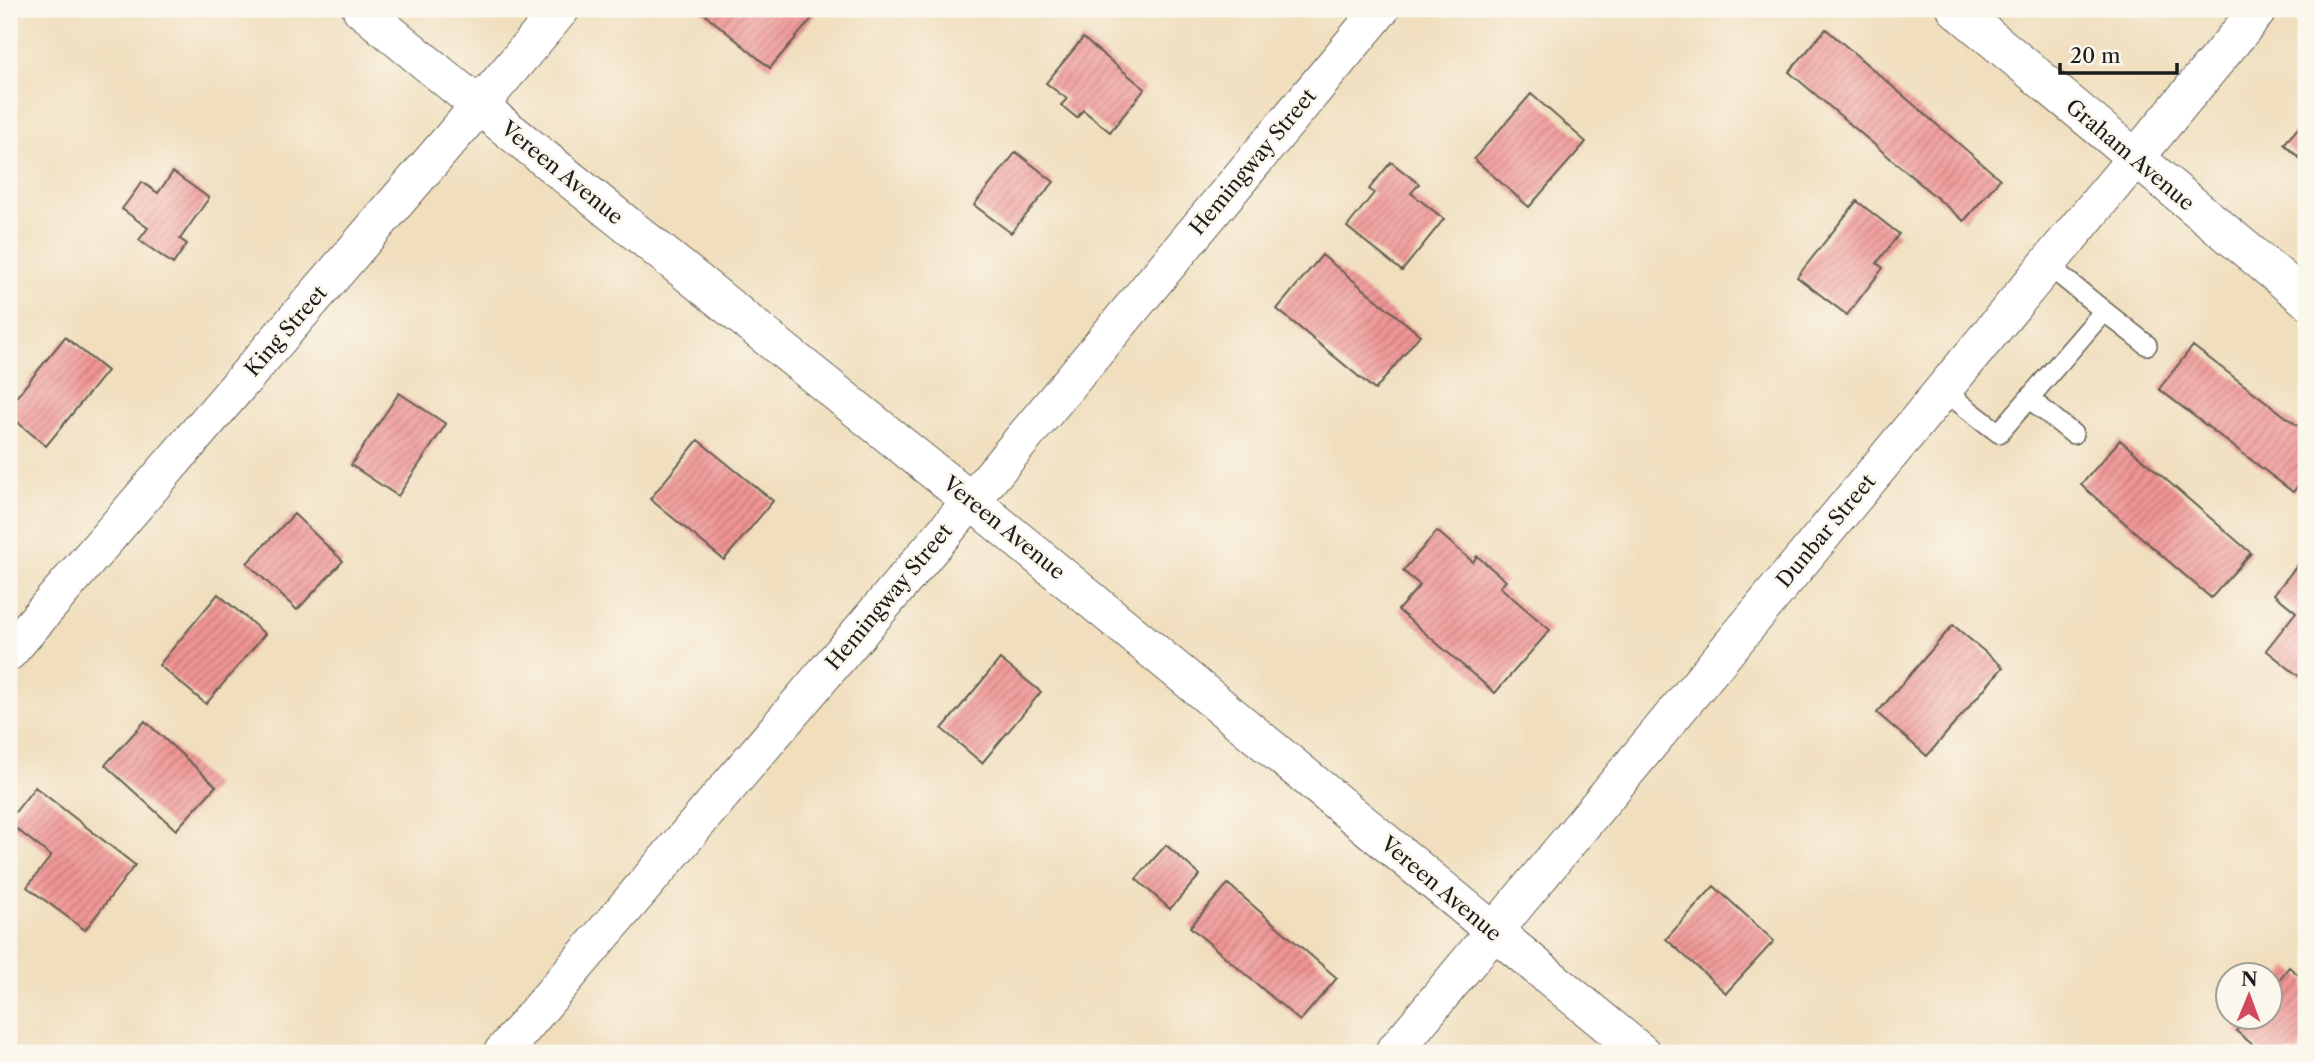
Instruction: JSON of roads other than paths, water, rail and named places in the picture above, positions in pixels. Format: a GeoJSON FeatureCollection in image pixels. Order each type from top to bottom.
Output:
{"type":"FeatureCollection","features":[{"type":"Feature","properties":{"kind":"street","name":"Vereen Avenue"},"geometry":{"type":"LineString","coordinates":[[361,9],[971,501],[1642,1053]]}},
{"type":"Feature","properties":{"kind":"street","name":"King Street"},"geometry":{"type":"LineString","coordinates":[[9,652],[561,9]]}},
{"type":"Feature","properties":{"kind":"street","name":"Hemingway Street"},"geometry":{"type":"LineString","coordinates":[[502,1053],[971,501],[1381,9]]}},
{"type":"Feature","properties":{"kind":"street","name":"Graham Avenue"},"geometry":{"type":"LineString","coordinates":[[1956,9],[2306,299]]}},
{"type":"Feature","properties":{"kind":"street","name":"Dunbar Street"},"geometry":{"type":"LineString","coordinates":[[1393,1053],[2259,9]]}},
{"type":"Feature","properties":{"kind":"lane"},"geometry":{"type":"LineString","coordinates":[[2048,265],[2147,345]]}},
{"type":"Feature","properties":{"kind":"lane"},"geometry":{"type":"LineString","coordinates":[[1944,391],[1999,433],[2104,311]]}},
{"type":"Feature","properties":{"kind":"lane"},"geometry":{"type":"LineString","coordinates":[[2029,398],[2073,435]]}}]}
